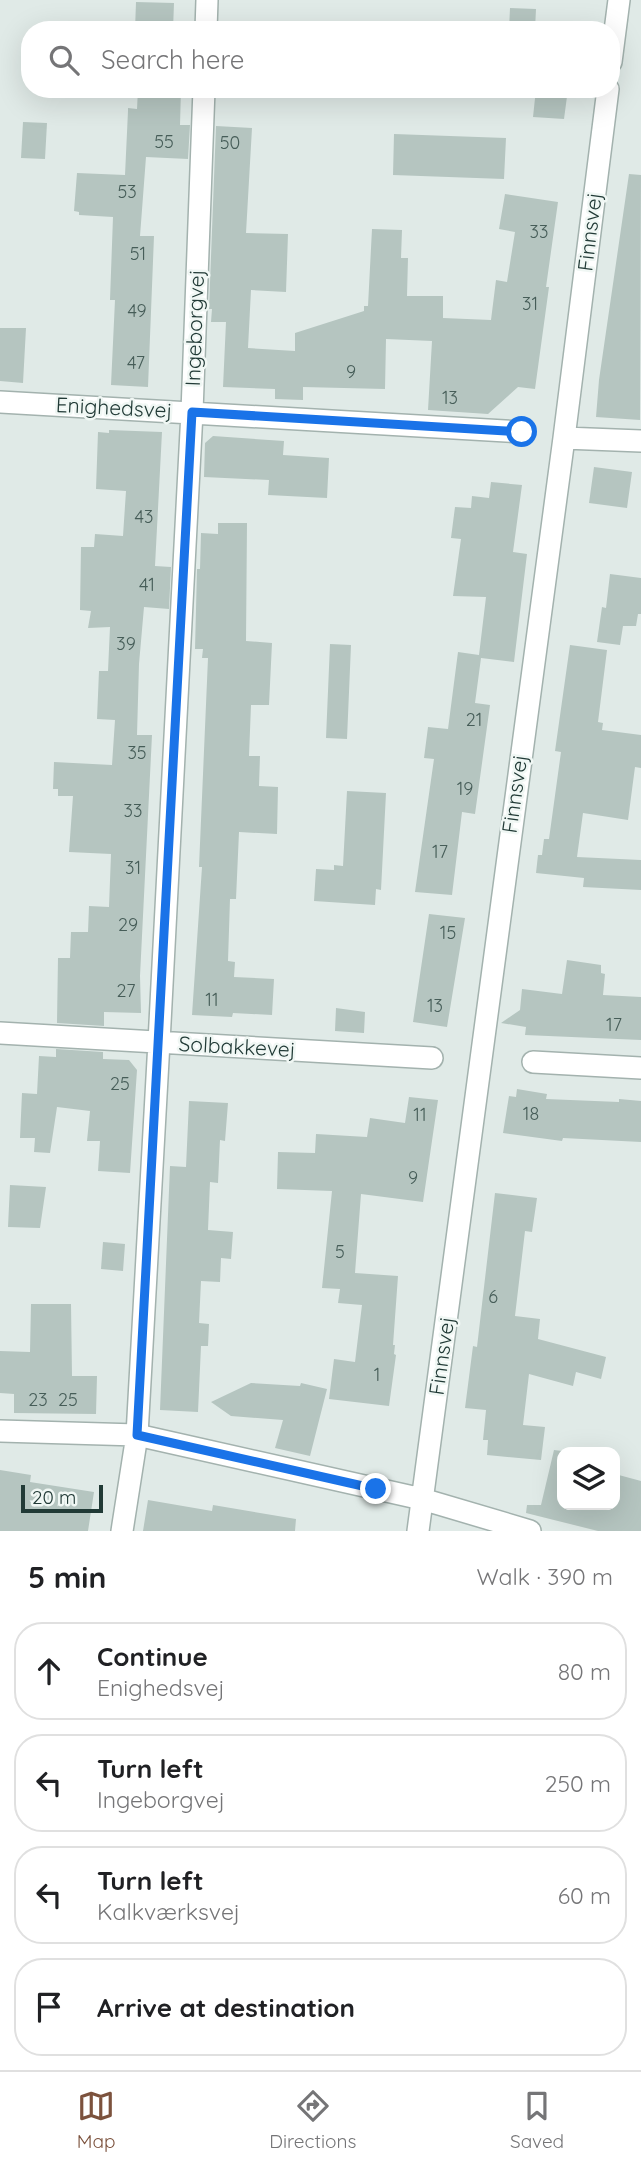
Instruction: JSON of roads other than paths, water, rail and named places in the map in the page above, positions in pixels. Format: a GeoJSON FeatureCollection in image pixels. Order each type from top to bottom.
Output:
{"type":"FeatureCollection","features":[{"type":"Feature","properties":{"kind":"street"},"geometry":{"type":"LineString","coordinates":[[206,21],[207,0]]}},
{"type":"Feature","properties":{"kind":"street"},"geometry":{"type":"LineString","coordinates":[[616,21],[619,0]]}},
{"type":"Feature","properties":{"kind":"street","name":"Ingeborgvej"},"geometry":{"type":"LineString","coordinates":[[122,1531],[137,1435],[192,412],[204,98]]}},
{"type":"Feature","properties":{"kind":"street","name":"Finnsvej"},"geometry":{"type":"LineString","coordinates":[[418,1531],[607,98]]}},
{"type":"Feature","properties":{"kind":"street","name":"Enighedsvej"},"geometry":{"type":"LineString","coordinates":[[0,402],[522,432]]}},
{"type":"Feature","properties":{"kind":"street"},"geometry":{"type":"LineString","coordinates":[[564,438],[641,441]]}},
{"type":"Feature","properties":{"kind":"street","name":"Solbakkevej"},"geometry":{"type":"LineString","coordinates":[[0,1033],[432,1058]]}},
{"type":"Feature","properties":{"kind":"street"},"geometry":{"type":"LineString","coordinates":[[533,1062],[641,1068]]}},
{"type":"Feature","properties":{"kind":"street"},"geometry":{"type":"LineString","coordinates":[[0,1431],[137,1435],[422,1499],[530,1531]]}}]}
